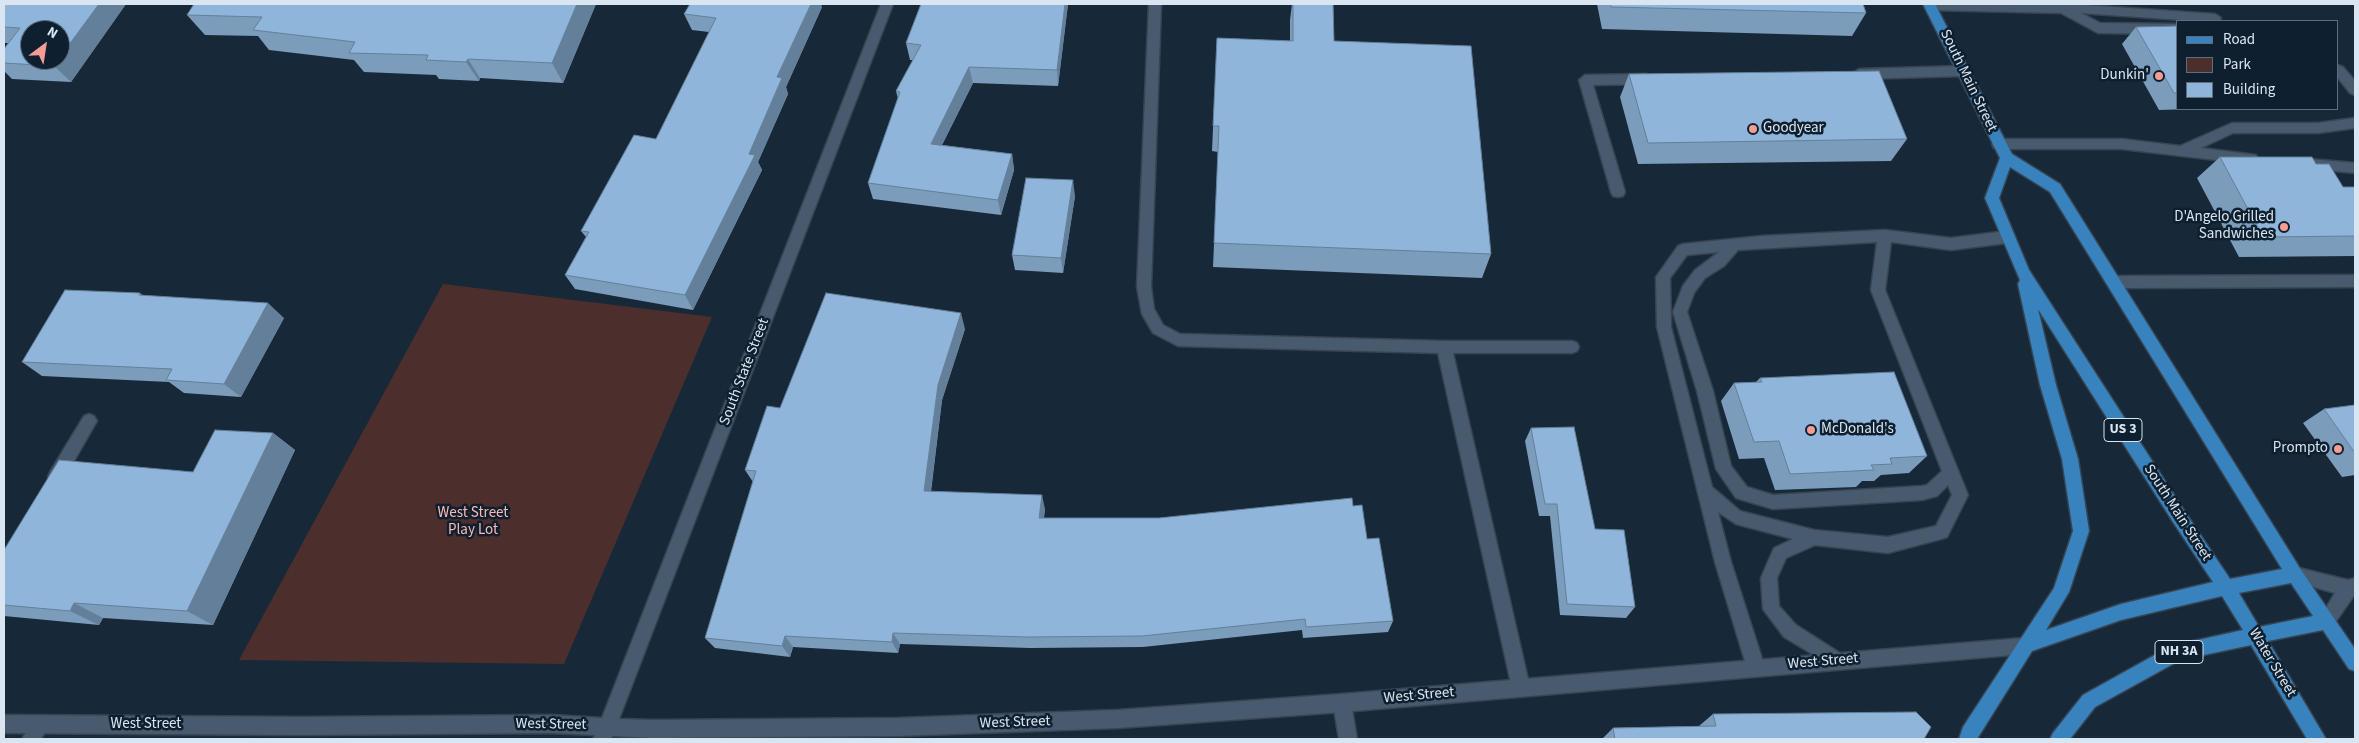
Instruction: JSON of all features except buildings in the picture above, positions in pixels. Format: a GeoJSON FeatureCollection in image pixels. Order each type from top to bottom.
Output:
{"type":"FeatureCollection","features":[{"type":"Feature","properties":{"kind":"main road","name":"South Main Street"},"geometry":{"type":"LineString","coordinates":[[1930,5],[2007,158],[2055,188],[2115,282],[2294,575]]}},
{"type":"Feature","properties":{"kind":"main road","name":"South Main Street"},"geometry":{"type":"LineString","coordinates":[[2007,158],[1992,198],[2023,273],[2226,587]]}},
{"type":"Feature","properties":{"kind":"main road"},"geometry":{"type":"LineString","coordinates":[[1968,739],[1969,733],[2060,592],[2081,531],[2070,459],[2048,385],[2023,273]]}},
{"type":"Feature","properties":{"kind":"main road"},"geometry":{"type":"LineString","coordinates":[[2024,646],[2121,612],[2226,587],[2294,575],[2355,663]]}},
{"type":"Feature","properties":{"kind":"main road","name":"Water Street"},"geometry":{"type":"LineString","coordinates":[[2226,587],[2317,739]]}},
{"type":"Feature","properties":{"kind":"main road","name":"NH 3A"},"geometry":{"type":"LineString","coordinates":[[2059,739],[2088,701],[2177,652],[2326,621]]}},
{"type":"Feature","properties":{"kind":"street","name":"South State Street"},"geometry":{"type":"LineString","coordinates":[[604,733],[887,4]]}},
{"type":"Feature","properties":{"kind":"street"},"geometry":{"type":"LineString","coordinates":[[1156,4],[1144,287],[1146,310],[1158,329],[1178,340],[1444,347],[1572,347]]}},
{"type":"Feature","properties":{"kind":"street"},"geometry":{"type":"LineString","coordinates":[[2176,15],[2199,4]]}},
{"type":"Feature","properties":{"kind":"street"},"geometry":{"type":"LineString","coordinates":[[1930,5],[2061,9],[2215,18]]}},
{"type":"Feature","properties":{"kind":"street"},"geometry":{"type":"LineString","coordinates":[[2061,9],[2098,28],[2176,30]]}},
{"type":"Feature","properties":{"kind":"street"},"geometry":{"type":"LineString","coordinates":[[1850,74],[1962,71]]}},
{"type":"Feature","properties":{"kind":"street"},"geometry":{"type":"LineString","coordinates":[[2339,71],[2355,90]]}},
{"type":"Feature","properties":{"kind":"street"},"geometry":{"type":"LineString","coordinates":[[1618,192],[1585,80],[1664,78]]}},
{"type":"Feature","properties":{"kind":"street"},"geometry":{"type":"LineString","coordinates":[[2180,152],[2232,128],[2318,128],[2355,123]]}},
{"type":"Feature","properties":{"kind":"street"},"geometry":{"type":"LineString","coordinates":[[1999,144],[2122,144],[2262,160]]}},
{"type":"Feature","properties":{"kind":"street"},"geometry":{"type":"LineString","coordinates":[[2299,163],[2355,168]]}},
{"type":"Feature","properties":{"kind":"street"},"geometry":{"type":"LineString","coordinates":[[1756,668],[1723,562],[1664,328],[1663,277],[1684,250],[1734,245],[1885,236],[1951,244],[2007,237]]}},
{"type":"Feature","properties":{"kind":"street"},"geometry":{"type":"LineString","coordinates":[[1705,491],[1736,517],[1814,537],[1888,545],[1940,532],[1960,495],[1878,290],[1879,269],[1885,236]]}},
{"type":"Feature","properties":{"kind":"street"},"geometry":{"type":"LineString","coordinates":[[1734,245],[1719,262],[1700,274],[1688,290],[1680,312],[1705,390],[1724,469],[1742,493],[1773,502],[1922,493],[1931,490],[1951,473]]}},
{"type":"Feature","properties":{"kind":"street"},"geometry":{"type":"LineString","coordinates":[[2115,282],[2355,280]]}},
{"type":"Feature","properties":{"kind":"street"},"geometry":{"type":"LineString","coordinates":[[1444,347],[1521,688]]}},
{"type":"Feature","properties":{"kind":"street"},"geometry":{"type":"LineString","coordinates":[[49,488],[89,421]]}},
{"type":"Feature","properties":{"kind":"street"},"geometry":{"type":"LineString","coordinates":[[1814,537],[1780,553],[1770,578],[1771,609],[1790,631],[1837,661]]}},
{"type":"Feature","properties":{"kind":"street"},"geometry":{"type":"LineString","coordinates":[[2294,575],[2351,587],[2326,621]]}},
{"type":"Feature","properties":{"kind":"street","name":"West Street"},"geometry":{"type":"LineString","coordinates":[[4,724],[36,732],[551,724],[604,733],[653,730],[898,727],[1118,719],[1342,703],[2024,646]]}},
{"type":"Feature","properties":{"kind":"street"},"geometry":{"type":"LineString","coordinates":[[1342,703],[1348,739]]}},
{"type":"Feature","properties":{"kind":"green space","name":"West Street Play Lot"},"geometry":{"type":"Polygon","coordinates":[[[443,284],[712,317],[564,664],[239,660],[443,284]]]}},
{"type":"Feature","properties":{"kind":"place","name":"Dunkin'"},"geometry":{"type":"Point","coordinates":[2159,76]}},
{"type":"Feature","properties":{"kind":"place","name":"Goodyear"},"geometry":{"type":"Point","coordinates":[1753,129]}},
{"type":"Feature","properties":{"kind":"place","name":"D'Angelo Grilled Sandwiches"},"geometry":{"type":"Point","coordinates":[2284,227]}},
{"type":"Feature","properties":{"kind":"place","name":"McDonald's"},"geometry":{"type":"Point","coordinates":[1811,430]}},
{"type":"Feature","properties":{"kind":"place","name":"Prompto"},"geometry":{"type":"Point","coordinates":[2338,449]}}]}
